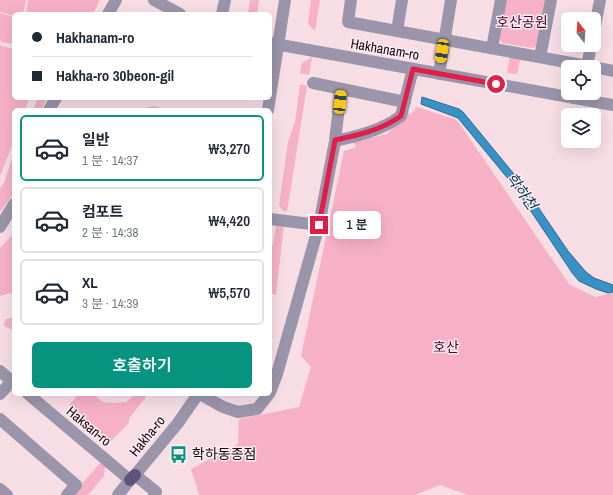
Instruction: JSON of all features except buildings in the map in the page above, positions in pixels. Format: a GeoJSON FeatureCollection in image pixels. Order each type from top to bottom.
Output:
{"type":"FeatureCollection","features":[{"type":"Feature","properties":{"kind":"street"},"geometry":{"type":"LineString","coordinates":[[109,12],[116,0]]}},
{"type":"Feature","properties":{"kind":"street"},"geometry":{"type":"LineString","coordinates":[[154,0],[176,12]]}},
{"type":"Feature","properties":{"kind":"street"},"geometry":{"type":"LineString","coordinates":[[222,12],[225,0]]}},
{"type":"Feature","properties":{"kind":"street"},"geometry":{"type":"LineString","coordinates":[[272,66],[274,44],[285,0]]}},
{"type":"Feature","properties":{"kind":"street"},"geometry":{"type":"LineString","coordinates":[[351,0],[348,22],[561,61]]}},
{"type":"Feature","properties":{"kind":"street"},"geometry":{"type":"LineString","coordinates":[[397,31],[402,0]]}},
{"type":"Feature","properties":{"kind":"street"},"geometry":{"type":"LineString","coordinates":[[439,74],[451,0]]}},
{"type":"Feature","properties":{"kind":"street"},"geometry":{"type":"LineString","coordinates":[[492,48],[502,0]]}},
{"type":"Feature","properties":{"kind":"street"},"geometry":{"type":"LineString","coordinates":[[540,57],[551,0]]}},
{"type":"Feature","properties":{"kind":"street"},"geometry":{"type":"LineString","coordinates":[[598,12],[600,0]]}},
{"type":"Feature","properties":{"kind":"street","name":"Hakhanam-ro"},"geometry":{"type":"LineString","coordinates":[[274,44],[439,74],[561,93]]}},
{"type":"Feature","properties":{"kind":"street"},"geometry":{"type":"LineString","coordinates":[[335,140],[365,134],[393,122],[401,116],[413,69]]}},
{"type":"Feature","properties":{"kind":"street"},"geometry":{"type":"LineString","coordinates":[[601,69],[613,71]]}},
{"type":"Feature","properties":{"kind":"street"},"geometry":{"type":"LineString","coordinates":[[313,83],[405,102]]}},
{"type":"Feature","properties":{"kind":"street"},"geometry":{"type":"LineString","coordinates":[[272,386],[277,374],[319,225],[335,140],[341,89]]}},
{"type":"Feature","properties":{"kind":"street","name":"Hakhanam-ro"},"geometry":{"type":"LineString","coordinates":[[596,100],[613,105]]}},
{"type":"Feature","properties":{"kind":"street"},"geometry":{"type":"LineString","coordinates":[[0,227],[12,207]]}},
{"type":"Feature","properties":{"kind":"street"},"geometry":{"type":"LineString","coordinates":[[272,218],[319,225]]}},
{"type":"Feature","properties":{"kind":"street"},"geometry":{"type":"LineString","coordinates":[[0,371],[12,381]]}},
{"type":"Feature","properties":{"kind":"street"},"geometry":{"type":"LineString","coordinates":[[0,394],[12,383]]}},
{"type":"Feature","properties":{"kind":"street","name":"Haksan-ro"},"geometry":{"type":"LineString","coordinates":[[30,396],[133,478],[156,492],[154,495]]}},
{"type":"Feature","properties":{"kind":"street","name":"Hakha-ro"},"geometry":{"type":"LineString","coordinates":[[118,495],[178,423],[198,396]]}},
{"type":"Feature","properties":{"kind":"street"},"geometry":{"type":"LineString","coordinates":[[202,396],[223,408],[238,412],[257,409],[267,396]]}},
{"type":"Feature","properties":{"kind":"street"},"geometry":{"type":"LineString","coordinates":[[0,419],[76,485],[67,495]]}},
{"type":"Feature","properties":{"kind":"street"},"geometry":{"type":"LineString","coordinates":[[0,490],[7,495]]}},
{"type":"Feature","properties":{"kind":"green space"},"geometry":{"type":"Polygon","coordinates":[[[0,0],[26,0],[23,12],[12,12],[12,15],[0,12],[0,0]]]}},
{"type":"Feature","properties":{"kind":"green space"},"geometry":{"type":"Polygon","coordinates":[[[28,0],[100,0],[94,12],[26,12],[28,0]]]}},
{"type":"Feature","properties":{"kind":"green space"},"geometry":{"type":"Polygon","coordinates":[[[250,0],[259,0],[257,12],[248,12],[250,0]]]}},
{"type":"Feature","properties":{"kind":"green space"},"geometry":{"type":"Polygon","coordinates":[[[311,0],[320,0],[315,31],[308,24],[311,0]]]}},
{"type":"Feature","properties":{"kind":"green space","name":"호산공원"},"geometry":{"type":"Polygon","coordinates":[[[506,0],[546,0],[537,46],[532,48],[502,43],[499,38],[506,0]]]}},
{"type":"Feature","properties":{"kind":"green space"},"geometry":{"type":"Polygon","coordinates":[[[0,13],[12,16],[12,44],[2,42],[0,40],[0,13]]]}},
{"type":"Feature","properties":{"kind":"green space"},"geometry":{"type":"Polygon","coordinates":[[[0,44],[1,46],[12,49],[12,100],[28,100],[26,108],[12,108],[12,145],[0,176],[0,44]]]}},
{"type":"Feature","properties":{"kind":"green space"},"geometry":{"type":"Polygon","coordinates":[[[510,54],[521,56],[517,74],[507,73],[510,54]]]}},
{"type":"Feature","properties":{"kind":"green space"},"geometry":{"type":"Polygon","coordinates":[[[312,57],[309,75],[300,73],[302,63],[312,57]]]}},
{"type":"Feature","properties":{"kind":"green space"},"geometry":{"type":"Polygon","coordinates":[[[300,84],[307,86],[287,212],[282,210],[279,205],[288,142],[295,122],[300,84]]]}},
{"type":"Feature","properties":{"kind":"green space"},"geometry":{"type":"Polygon","coordinates":[[[37,100],[46,100],[42,108],[34,108],[37,100]]]}},
{"type":"Feature","properties":{"kind":"green space"},"geometry":{"type":"Polygon","coordinates":[[[155,106],[162,108],[145,108],[155,106]]]}},
{"type":"Feature","properties":{"kind":"green space","name":"호산"},"geometry":{"type":"Polygon","coordinates":[[[417,107],[457,120],[569,284],[595,297],[613,293],[613,495],[468,495],[440,485],[415,495],[199,495],[191,469],[238,444],[239,419],[299,407],[311,367],[301,356],[344,151],[356,147],[353,142],[387,134],[408,111],[410,115],[417,107]]]}},
{"type":"Feature","properties":{"kind":"green space"},"geometry":{"type":"Polygon","coordinates":[[[12,159],[12,196],[0,212],[0,188],[4,183],[12,159]]]}},
{"type":"Feature","properties":{"kind":"green space"},"geometry":{"type":"Polygon","coordinates":[[[284,224],[276,295],[272,294],[272,246],[276,225],[284,224]]]}},
{"type":"Feature","properties":{"kind":"green space"},"geometry":{"type":"Polygon","coordinates":[[[12,235],[12,293],[0,296],[0,248],[12,235]]]}},
{"type":"Feature","properties":{"kind":"green space"},"geometry":{"type":"Polygon","coordinates":[[[12,318],[12,330],[3,325],[6,319],[12,318]]]}},
{"type":"Feature","properties":{"kind":"green space"},"geometry":{"type":"Polygon","coordinates":[[[77,396],[96,396],[103,402],[114,403],[126,402],[134,396],[146,396],[129,419],[129,423],[110,442],[69,405],[77,396]]]}},
{"type":"Feature","properties":{"kind":"green space"},"geometry":{"type":"Polygon","coordinates":[[[100,463],[105,465],[104,476],[88,495],[72,495],[100,463]]]}},
{"type":"Feature","properties":{"kind":"water","name":"학하천"},"geometry":{"type":"Polygon","coordinates":[[[422,97],[459,109],[463,112],[523,185],[568,251],[586,272],[594,278],[613,285],[613,292],[608,293],[579,281],[514,186],[458,118],[421,104],[422,97]]]}},
{"type":"Feature","properties":{"kind":"place","name":"학하동종점"},"geometry":{"type":"Point","coordinates":[179,454]}},
{"type":"Feature","properties":{"kind":"route"},"geometry":{"type":"LineString","coordinates":[[319,225],[335,140],[365,134],[393,122],[401,116],[413,69],[496,84]]}}]}
